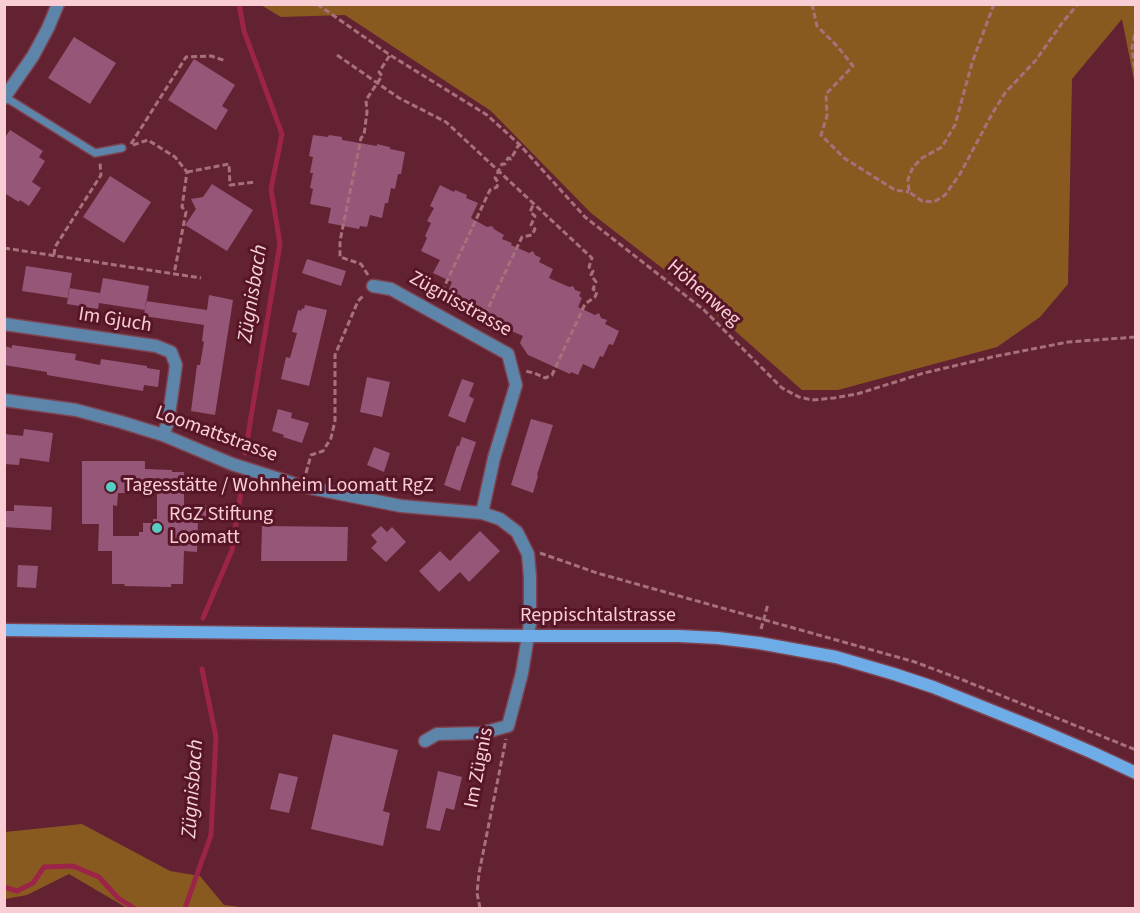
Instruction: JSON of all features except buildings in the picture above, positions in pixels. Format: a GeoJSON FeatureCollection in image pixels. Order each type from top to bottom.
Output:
{"type":"FeatureCollection","features":[{"type":"Feature","properties":{"kind":"main road","name":"Reppischtalstrasse"},"geometry":{"type":"LineString","coordinates":[[4,630],[679,636],[759,642],[836,657],[933,687],[1035,728],[1136,773]]}},
{"type":"Feature","properties":{"kind":"street"},"geometry":{"type":"LineString","coordinates":[[5,97],[33,56],[58,4]]}},
{"type":"Feature","properties":{"kind":"street","name":"Zügnisstrasse"},"geometry":{"type":"LineString","coordinates":[[373,286],[391,289],[508,354],[516,385],[494,458],[482,513]]}},
{"type":"Feature","properties":{"kind":"street","name":"Im Gjuch"},"geometry":{"type":"LineString","coordinates":[[4,324],[156,346],[171,352],[176,365],[168,422],[163,435]]}},
{"type":"Feature","properties":{"kind":"street","name":"Loomattstrasse"},"geometry":{"type":"LineString","coordinates":[[4,400],[76,411],[121,422],[163,435],[232,464],[301,486],[400,506],[482,513],[500,519],[517,532],[528,554],[529,636]]}},
{"type":"Feature","properties":{"kind":"street","name":"Im Zügnis"},"geometry":{"type":"LineString","coordinates":[[508,726],[522,674],[529,636]]}},
{"type":"Feature","properties":{"kind":"street"},"geometry":{"type":"LineString","coordinates":[[425,741],[437,734],[482,733],[508,726]]}},
{"type":"Feature","properties":{"kind":"lane"},"geometry":{"type":"LineString","coordinates":[[5,97],[95,153],[122,148]]}},
{"type":"Feature","properties":{"kind":"path","name":"Höhenweg"},"geometry":{"type":"LineString","coordinates":[[317,4],[390,55],[487,116],[519,144],[585,217],[704,310],[782,388],[799,397],[812,400],[857,394],[924,373],[992,357],[1068,342],[1136,337]]}},
{"type":"Feature","properties":{"kind":"path"},"geometry":{"type":"LineString","coordinates":[[812,4],[817,26],[853,66],[825,94],[827,116],[821,135],[844,158],[895,190],[909,192],[922,201],[934,202],[945,195],[960,174],[1005,93],[1036,60],[1078,4]]}},
{"type":"Feature","properties":{"kind":"path"},"geometry":{"type":"LineString","coordinates":[[909,192],[908,179],[913,167],[922,158],[942,147],[955,126],[972,63],[994,4]]}},
{"type":"Feature","properties":{"kind":"path"},"geometry":{"type":"LineString","coordinates":[[1136,26],[1132,48],[1136,78]]}},
{"type":"Feature","properties":{"kind":"path"},"geometry":{"type":"LineString","coordinates":[[337,55],[399,98],[446,122],[592,258],[589,267],[593,271],[591,275],[596,282],[593,289],[597,292],[595,297],[585,304],[552,375],[545,378],[534,373],[512,369]]}},
{"type":"Feature","properties":{"kind":"path"},"geometry":{"type":"LineString","coordinates":[[301,486],[311,455],[323,452],[331,438],[335,421],[334,355],[358,301],[373,286],[361,264],[340,257],[340,241],[361,138],[364,135],[366,100],[382,76],[379,72],[390,55]]}},
{"type":"Feature","properties":{"kind":"path"},"geometry":{"type":"LineString","coordinates":[[174,274],[186,212],[182,207],[187,172],[175,156],[148,140],[130,146],[186,57],[211,56],[226,61]]}},
{"type":"Feature","properties":{"kind":"path"},"geometry":{"type":"LineString","coordinates":[[432,312],[490,190],[497,187],[498,182],[495,178],[502,163],[505,164],[508,158],[511,159],[519,144]]}},
{"type":"Feature","properties":{"kind":"path"},"geometry":{"type":"LineString","coordinates":[[54,255],[55,247],[101,175],[99,153]]}},
{"type":"Feature","properties":{"kind":"path"},"geometry":{"type":"LineString","coordinates":[[187,172],[229,164],[230,185],[256,182]]}},
{"type":"Feature","properties":{"kind":"path"},"geometry":{"type":"LineString","coordinates":[[475,336],[522,237],[532,235],[535,229],[531,225],[535,216],[530,212],[534,203]]}},
{"type":"Feature","properties":{"kind":"path"},"geometry":{"type":"LineString","coordinates":[[4,248],[201,278]]}},
{"type":"Feature","properties":{"kind":"path"},"geometry":{"type":"LineString","coordinates":[[759,642],[768,604]]}},
{"type":"Feature","properties":{"kind":"path","name":"Im Zügnis"},"geometry":{"type":"LineString","coordinates":[[480,909],[477,893],[479,873],[508,726]]}},
{"type":"Feature","properties":{"kind":"shaded area"},"geometry":{"type":"Polygon","coordinates":[[[261,5],[1135,5],[1135,85],[1122,19],[1072,79],[1068,284],[1040,317],[997,347],[838,390],[802,390],[675,278],[591,213],[491,111],[345,15],[281,17],[261,5]]]}},
{"type":"Feature","properties":{"kind":"shaded area"},"geometry":{"type":"Polygon","coordinates":[[[82,824],[170,871],[200,876],[224,905],[248,908],[127,908],[69,874],[27,895],[5,899],[5,832],[82,824]]]}},
{"type":"Feature","properties":{"kind":"waterway","name":"Zügnisbach"},"geometry":{"type":"LineString","coordinates":[[239,4],[244,31],[282,134],[271,189],[280,244],[245,453]]}},
{"type":"Feature","properties":{"kind":"waterway","name":"Zügnisbach"},"geometry":{"type":"LineString","coordinates":[[203,618],[232,550],[243,478]]}},
{"type":"Feature","properties":{"kind":"waterway","name":"Zügnisbach"},"geometry":{"type":"LineString","coordinates":[[185,908],[211,835],[216,737],[202,669]]}},
{"type":"Feature","properties":{"kind":"waterway"},"geometry":{"type":"LineString","coordinates":[[4,887],[17,891],[33,883],[44,867],[73,866],[99,877],[118,898],[134,908]]}},
{"type":"Feature","properties":{"kind":"place","name":"Tagesstätte / Wohnheim Loomatt RgZ"},"geometry":{"type":"Point","coordinates":[111,487]}},
{"type":"Feature","properties":{"kind":"place","name":"RGZ Stiftung Loomatt"},"geometry":{"type":"Point","coordinates":[157,528]}}]}
